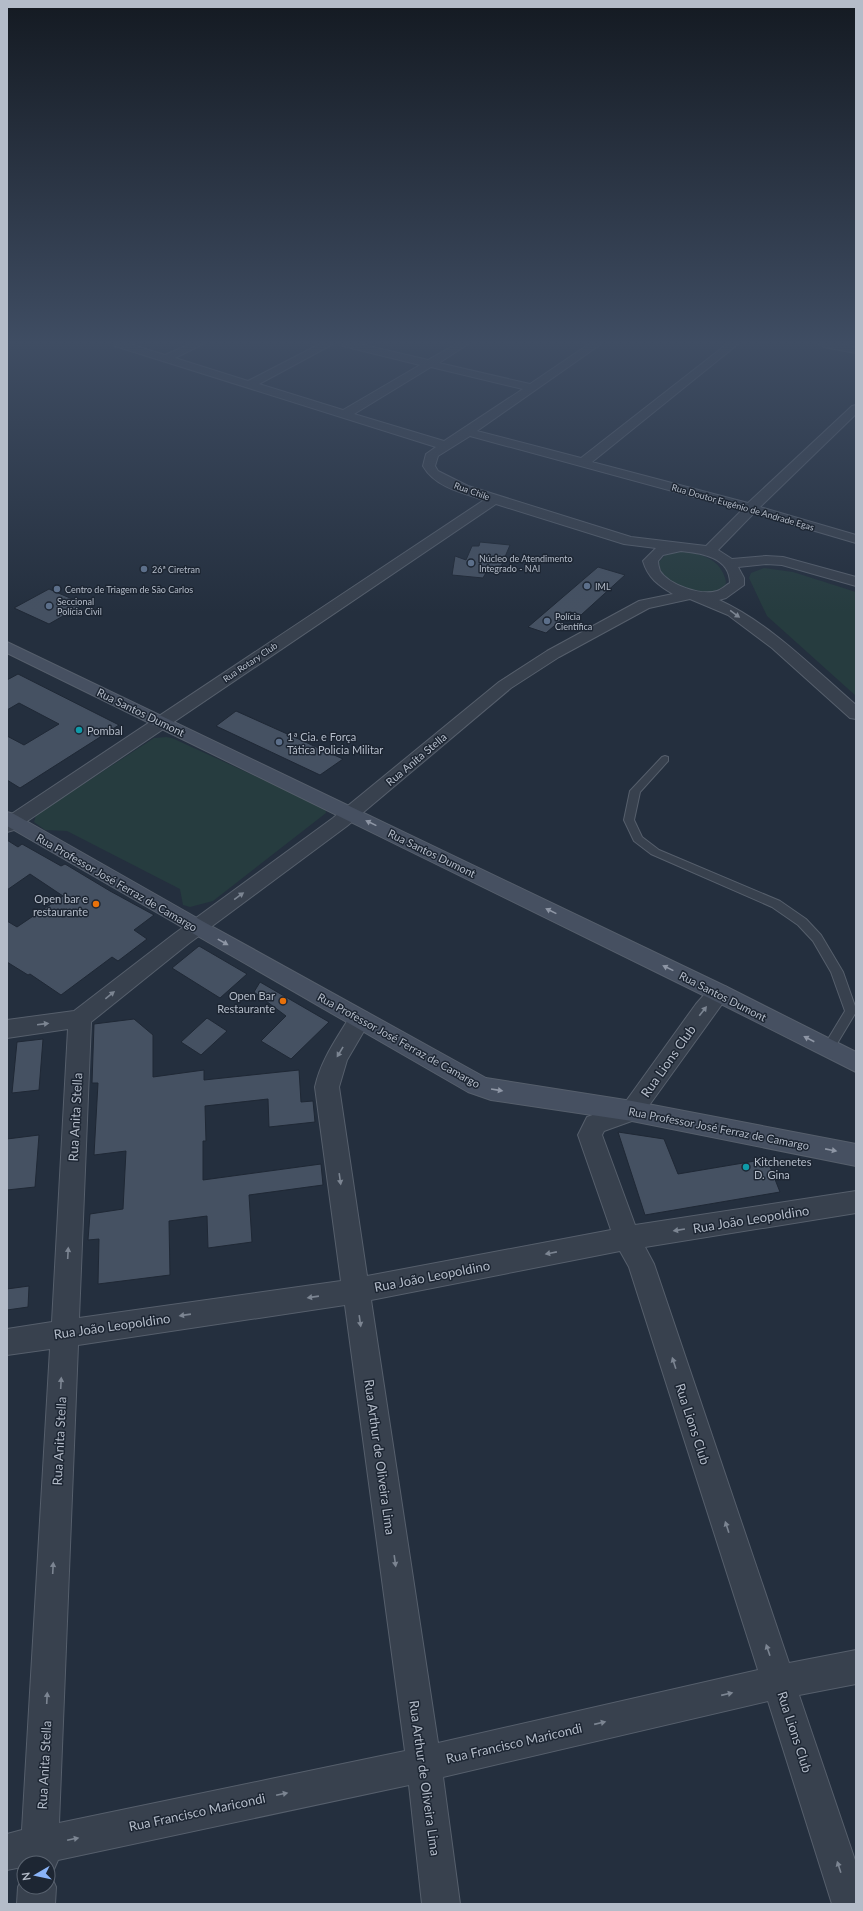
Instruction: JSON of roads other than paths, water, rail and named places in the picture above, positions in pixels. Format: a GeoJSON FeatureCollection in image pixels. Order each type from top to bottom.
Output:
{"type":"FeatureCollection","features":[{"type":"Feature","properties":{"kind":"street"},"geometry":{"type":"LineString","coordinates":[[406,433],[446,446]]}},
{"type":"Feature","properties":{"kind":"street","name":"Rua Chile"},"geometry":{"type":"LineString","coordinates":[[466,433],[432,454],[429,460],[429,466],[433,473],[462,489],[629,541]]}},
{"type":"Feature","properties":{"kind":"street","name":"Rua Doutor Eugênio de Andrade Egas"},"geometry":{"type":"LineString","coordinates":[[473,433],[751,508],[856,539]]}},
{"type":"Feature","properties":{"kind":"street"},"geometry":{"type":"LineString","coordinates":[[584,462],[620,433]]}},
{"type":"Feature","properties":{"kind":"street"},"geometry":{"type":"LineString","coordinates":[[710,550],[751,508],[830,433]]}},
{"type":"Feature","properties":{"kind":"street","name":"Rua Rotary Club"},"geometry":{"type":"LineString","coordinates":[[9,822],[494,500]]}},
{"type":"Feature","properties":{"kind":"street"},"geometry":{"type":"LineString","coordinates":[[629,541],[710,550],[730,563],[736,577],[737,585],[746,605],[778,645]]}},
{"type":"Feature","properties":{"kind":"street"},"geometry":{"type":"LineString","coordinates":[[629,541],[642,552],[651,568],[676,590],[695,596],[733,612],[778,645],[856,714]]}},
{"type":"Feature","properties":{"kind":"street"},"geometry":{"type":"LineString","coordinates":[[644,604],[651,592],[652,558],[656,553],[681,547]]}},
{"type":"Feature","properties":{"kind":"street"},"geometry":{"type":"LineString","coordinates":[[730,563],[766,560],[783,561],[856,582]]}},
{"type":"Feature","properties":{"kind":"street","name":"Rua Anita Stella"},"geometry":{"type":"LineString","coordinates":[[39,1854],[80,1019],[196,928],[350,813],[505,685],[553,654],[644,604],[695,596],[724,594],[732,590],[737,585]]}},
{"type":"Feature","properties":{"kind":"street","name":"Rua Santos Dumont"},"geometry":{"type":"LineString","coordinates":[[7,647],[719,993],[856,1063]]}},
{"type":"Feature","properties":{"kind":"street","name":"Rua Professor José Ferraz de Camargo"},"geometry":{"type":"LineString","coordinates":[[9,822],[477,1085],[491,1090],[632,1111],[856,1155]]}},
{"type":"Feature","properties":{"kind":"street","name":"Rua Lions Club"},"geometry":{"type":"LineString","coordinates":[[719,993],[704,1010],[632,1111],[595,1124],[590,1135],[627,1238],[641,1264],[851,1904]]}},
{"type":"Feature","properties":{"kind":"street"},"geometry":{"type":"LineString","coordinates":[[7,1029],[80,1019]]}},
{"type":"Feature","properties":{"kind":"street","name":"Rua Arthur de Oliveira Lima"},"geometry":{"type":"LineString","coordinates":[[360,1019],[332,1065],[328,1076],[327,1086],[424,1764],[442,1904]]}},
{"type":"Feature","properties":{"kind":"street","name":"Rua João Leopoldino"},"geometry":{"type":"LineString","coordinates":[[7,1342],[356,1291],[627,1238],[856,1202]]}},
{"type":"Feature","properties":{"kind":"street","name":"Rua Francisco Maricondi"},"geometry":{"type":"LineString","coordinates":[[7,1852],[39,1854],[779,1682],[856,1667]]}},
{"type":"Feature","properties":{"kind":"lane"},"geometry":{"type":"LineString","coordinates":[[665,759],[635,791],[629,820],[638,838],[655,852],[776,904],[802,922],[817,938],[837,972],[851,1011],[828,1049]]}},
{"type":"Feature","properties":{"kind":"place","name":"Núcleo de Atendimento Integrado - NAI"},"geometry":{"type":"Point","coordinates":[471,563]}},
{"type":"Feature","properties":{"kind":"place","name":"26ª Ciretran"},"geometry":{"type":"Point","coordinates":[144,569]}},
{"type":"Feature","properties":{"kind":"place","name":"IML"},"geometry":{"type":"Point","coordinates":[587,586]}},
{"type":"Feature","properties":{"kind":"place","name":"Centro de Triagem de São Carlos"},"geometry":{"type":"Point","coordinates":[57,589]}},
{"type":"Feature","properties":{"kind":"place","name":"Seccional Polícia Civil"},"geometry":{"type":"Point","coordinates":[49,606]}},
{"type":"Feature","properties":{"kind":"place","name":"Polícia Científica"},"geometry":{"type":"Point","coordinates":[547,621]}},
{"type":"Feature","properties":{"kind":"place","name":"Pombal"},"geometry":{"type":"Point","coordinates":[79,730]}},
{"type":"Feature","properties":{"kind":"place","name":"1ª Cia. e Força Tática Policia Militar"},"geometry":{"type":"Point","coordinates":[279,742]}},
{"type":"Feature","properties":{"kind":"place","name":"Open bar e restaurante"},"geometry":{"type":"Point","coordinates":[96,904]}},
{"type":"Feature","properties":{"kind":"place","name":"Open Bar Restaurante"},"geometry":{"type":"Point","coordinates":[283,1001]}},
{"type":"Feature","properties":{"kind":"place","name":"Kitchenetes D. Gina"},"geometry":{"type":"Point","coordinates":[746,1167]}}]}
